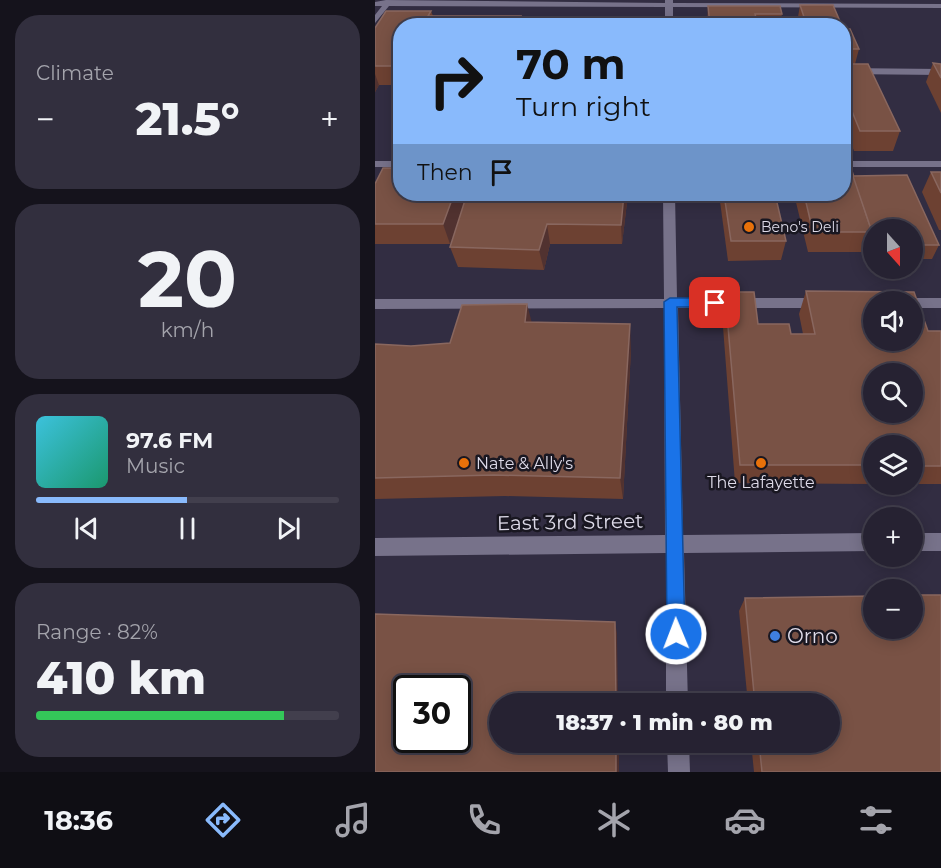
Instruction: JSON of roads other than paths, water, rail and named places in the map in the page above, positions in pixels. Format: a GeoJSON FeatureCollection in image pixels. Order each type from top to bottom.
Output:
{"type":"FeatureCollection","features":[{"type":"Feature","properties":{"kind":"street"},"geometry":{"type":"LineString","coordinates":[[375,21],[388,2]]}},
{"type":"Feature","properties":{"kind":"street"},"geometry":{"type":"LineString","coordinates":[[375,4],[388,2],[941,2]]}},
{"type":"Feature","properties":{"kind":"street"},"geometry":{"type":"LineString","coordinates":[[669,2],[669,18]]}},
{"type":"Feature","properties":{"kind":"street"},"geometry":{"type":"LineString","coordinates":[[851,71],[941,72]]}},
{"type":"Feature","properties":{"kind":"street"},"geometry":{"type":"LineString","coordinates":[[851,161],[941,164]]}},
{"type":"Feature","properties":{"kind":"street"},"geometry":{"type":"LineString","coordinates":[[375,164],[393,164]]}},
{"type":"Feature","properties":{"kind":"street"},"geometry":{"type":"LineString","coordinates":[[669,201],[677,693]]}},
{"type":"Feature","properties":{"kind":"street"},"geometry":{"type":"LineString","coordinates":[[375,304],[837,303]]}},
{"type":"Feature","properties":{"kind":"street"},"geometry":{"type":"LineString","coordinates":[[923,303],[941,303]]}},
{"type":"Feature","properties":{"kind":"street","name":"East 3rd Street"},"geometry":{"type":"LineString","coordinates":[[375,548],[863,542]]}},
{"type":"Feature","properties":{"kind":"street"},"geometry":{"type":"LineString","coordinates":[[923,542],[941,542]]}},
{"type":"Feature","properties":{"kind":"street"},"geometry":{"type":"LineString","coordinates":[[678,753],[679,772]]}},
{"type":"Feature","properties":{"kind":"place","name":"Beno's Deli"},"geometry":{"type":"Point","coordinates":[749,227]}},
{"type":"Feature","properties":{"kind":"place","name":"Nate & Ally's"},"geometry":{"type":"Point","coordinates":[464,463]}},
{"type":"Feature","properties":{"kind":"place","name":"The Lafayette"},"geometry":{"type":"Point","coordinates":[761,463]}},
{"type":"Feature","properties":{"kind":"place","name":"Orno"},"geometry":{"type":"Point","coordinates":[775,636]}}]}
